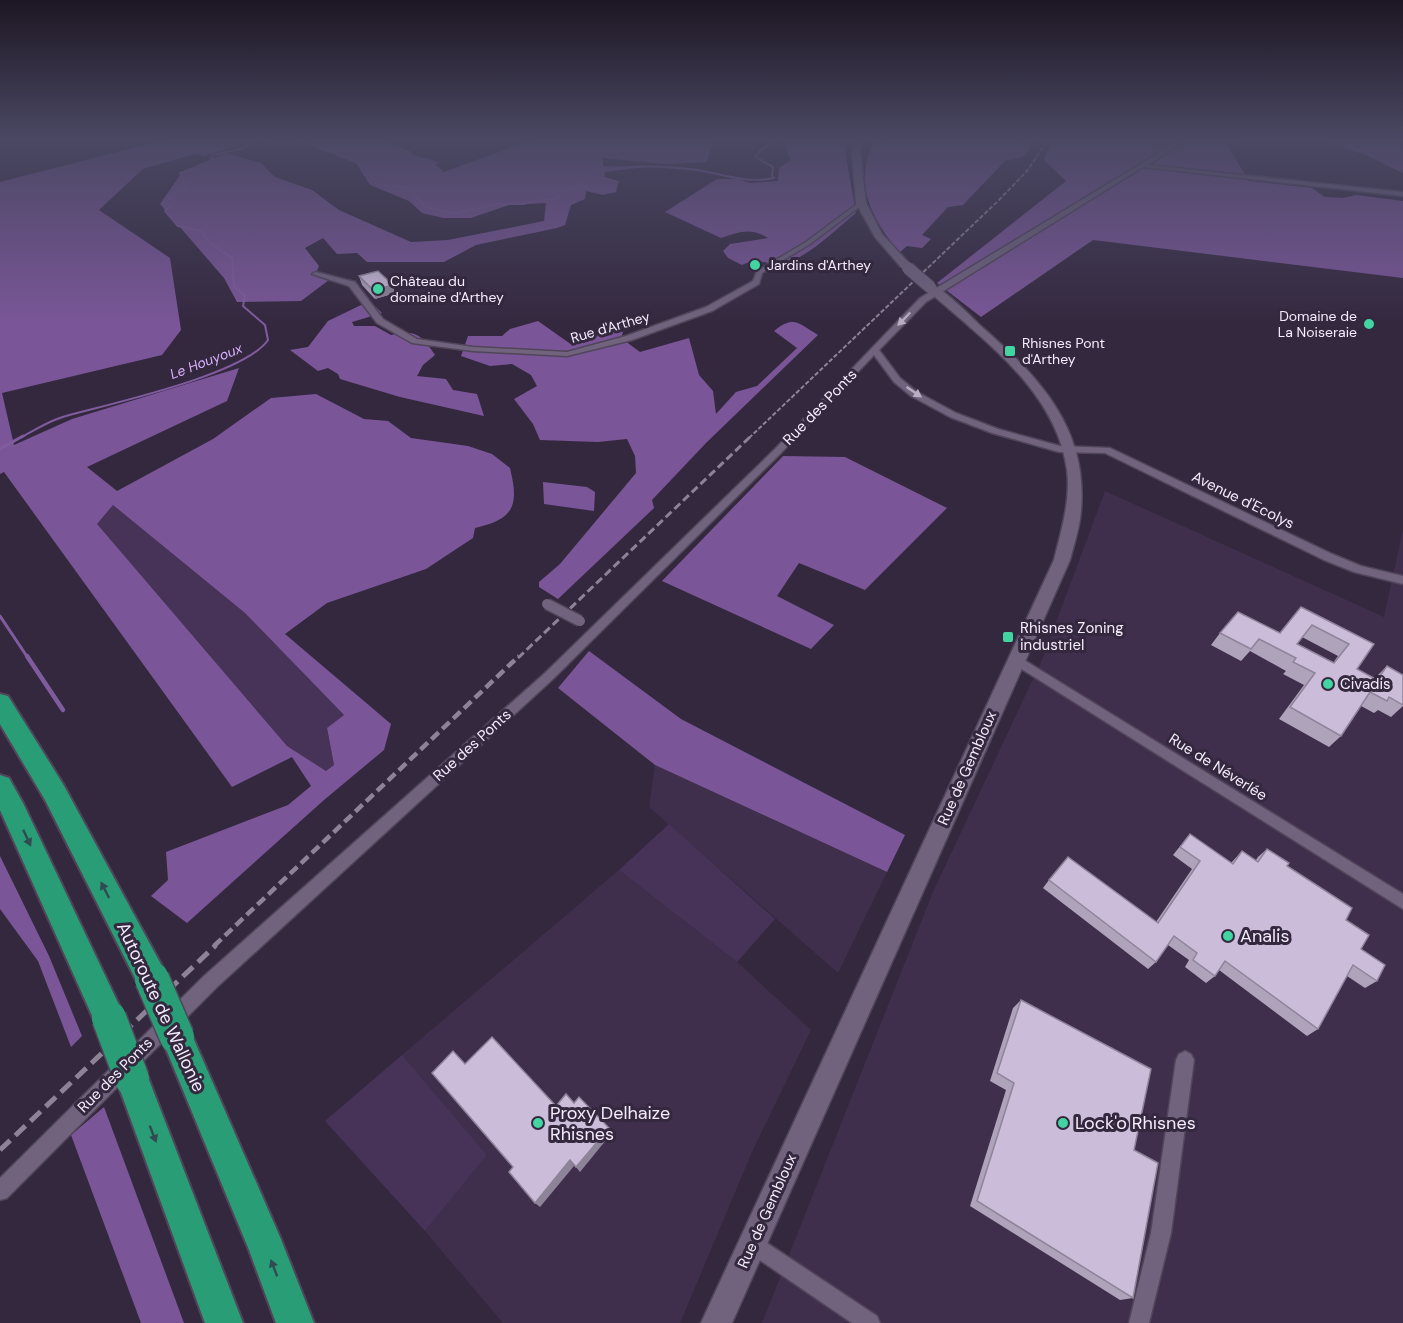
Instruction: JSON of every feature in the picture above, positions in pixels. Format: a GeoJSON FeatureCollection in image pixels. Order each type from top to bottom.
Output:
{"type":"FeatureCollection","features":[{"type":"Feature","properties":{"kind":"highway","name":"Autoroute de Wallonie"},"geometry":{"type":"LineString","coordinates":[[0,703],[54,792],[152,979],[267,1250],[295,1323]]}},
{"type":"Feature","properties":{"kind":"highway"},"geometry":{"type":"LineString","coordinates":[[0,786],[19,822],[109,1018],[224,1323]]}},
{"type":"Feature","properties":{"kind":"main road","name":"Rue de Gembloux"},"geometry":{"type":"LineString","coordinates":[[716,1323],[1016,660],[1069,538],[1077,499],[1076,475],[1071,451],[1052,407],[1032,381],[893,254],[878,236],[861,203]]}},
{"type":"Feature","properties":{"kind":"street","name":"Rue des Ponts"},"geometry":{"type":"LineString","coordinates":[[0,1191],[210,982],[540,684],[597,629],[777,452],[933,289],[1083,202]]}},
{"type":"Feature","properties":{"kind":"street","name":"Rue d'Arthey"},"geometry":{"type":"LineString","coordinates":[[316,274],[352,284],[380,321],[416,341],[473,349],[567,354],[629,338],[709,309],[756,282],[759,272],[808,243],[861,203]]}},
{"type":"Feature","properties":{"kind":"street","name":"Avenue d'Ecolys"},"geometry":{"type":"LineString","coordinates":[[875,350],[896,380],[954,416],[1005,434],[1071,451],[1084,448],[1107,450],[1328,557],[1358,569],[1403,580]]}},
{"type":"Feature","properties":{"kind":"street"},"geometry":{"type":"LineString","coordinates":[[547,604],[597,629]]}},
{"type":"Feature","properties":{"kind":"street","name":"Rue de Néverlée"},"geometry":{"type":"LineString","coordinates":[[1016,660],[1403,902]]}},
{"type":"Feature","properties":{"kind":"street"},"geometry":{"type":"LineString","coordinates":[[1139,1323],[1161,1233],[1185,1060]]}},
{"type":"Feature","properties":{"kind":"street"},"geometry":{"type":"LineString","coordinates":[[752,1243],[870,1323]]}},
{"type":"Feature","properties":{"kind":"shaded area"},"geometry":{"type":"Polygon","coordinates":[[[0,202],[108,202],[99,210],[170,258],[181,330],[162,355],[2,393],[14,445],[72,419],[239,368],[227,401],[87,467],[117,491],[213,439],[271,398],[316,394],[364,419],[388,421],[411,438],[468,446],[492,454],[510,468],[514,492],[511,508],[506,515],[499,520],[475,528],[473,538],[426,569],[327,603],[285,634],[391,724],[384,750],[324,800],[187,923],[151,896],[168,880],[166,852],[288,805],[311,786],[292,757],[232,787],[4,472],[0,474],[0,202]],[[113,505],[97,524],[287,746],[326,771],[334,765],[327,728],[344,715],[245,613],[113,505]]]}},
{"type":"Feature","properties":{"kind":"shaded area"},"geometry":{"type":"Polygon","coordinates":[[[162,202],[328,202],[339,210],[411,242],[448,240],[544,221],[546,203],[509,205],[471,218],[443,218],[422,213],[410,202],[579,202],[571,205],[565,225],[476,245],[444,262],[367,262],[357,253],[337,254],[323,238],[305,248],[319,266],[315,276],[329,280],[301,301],[237,302],[224,278],[160,204],[162,202]]]}},
{"type":"Feature","properties":{"kind":"shaded area"},"geometry":{"type":"Polygon","coordinates":[[[681,202],[854,202],[856,213],[802,256],[783,263],[753,261],[742,265],[728,258],[723,251],[730,244],[768,238],[756,233],[739,232],[721,238],[665,212],[681,202]]]}},
{"type":"Feature","properties":{"kind":"shaded area"},"geometry":{"type":"Polygon","coordinates":[[[869,202],[966,202],[963,205],[948,207],[922,235],[931,239],[922,248],[907,246],[899,253],[881,228],[869,202]]]}},
{"type":"Feature","properties":{"kind":"shaded area"},"geometry":{"type":"Polygon","coordinates":[[[1040,202],[1403,202],[1403,278],[1093,240],[981,317],[937,283],[1040,202]]]}},
{"type":"Feature","properties":{"kind":"shaded area"},"geometry":{"type":"Polygon","coordinates":[[[361,305],[376,307],[382,313],[352,322],[354,326],[375,326],[391,335],[412,333],[422,338],[435,355],[423,365],[417,376],[446,379],[453,390],[477,394],[484,416],[400,397],[340,379],[338,374],[328,368],[318,371],[290,350],[308,347],[328,321],[361,305]]]}},
{"type":"Feature","properties":{"kind":"shaded area"},"geometry":{"type":"Polygon","coordinates":[[[538,321],[572,345],[599,331],[628,322],[619,330],[623,332],[621,338],[640,352],[689,338],[699,375],[713,391],[716,414],[736,392],[757,386],[797,348],[774,331],[786,323],[796,322],[818,335],[706,443],[652,500],[654,508],[558,599],[539,587],[539,582],[560,564],[636,473],[635,456],[627,439],[598,442],[540,440],[533,424],[514,399],[537,386],[531,375],[512,364],[490,366],[461,356],[468,336],[502,336],[510,329],[538,321]]]}},
{"type":"Feature","properties":{"kind":"shaded area"},"geometry":{"type":"Polygon","coordinates":[[[783,456],[845,457],[947,508],[865,590],[799,563],[777,596],[834,625],[811,649],[662,581],[783,456]]]}},
{"type":"Feature","properties":{"kind":"shaded area"},"geometry":{"type":"Polygon","coordinates":[[[543,482],[587,487],[595,492],[594,511],[544,504],[543,482]]]}},
{"type":"Feature","properties":{"kind":"shaded area"},"geometry":{"type":"Polygon","coordinates":[[[1105,491],[1384,617],[1403,530],[1403,1323],[762,1323],[933,892],[1042,660],[1105,491]]]}},
{"type":"Feature","properties":{"kind":"shaded area"},"geometry":{"type":"Polygon","coordinates":[[[113,505],[245,613],[344,715],[327,729],[334,765],[326,771],[287,746],[96,524],[113,505]]]}},
{"type":"Feature","properties":{"kind":"shaded area"},"geometry":{"type":"Polygon","coordinates":[[[589,651],[681,719],[905,835],[887,872],[655,765],[558,688],[589,651]]]}},
{"type":"Feature","properties":{"kind":"shaded area"},"geometry":{"type":"Polygon","coordinates":[[[655,765],[887,872],[838,973],[649,807],[655,765]]]}},
{"type":"Feature","properties":{"kind":"shaded area"},"geometry":{"type":"Polygon","coordinates":[[[669,824],[775,919],[737,962],[619,870],[669,824]]]}},
{"type":"Feature","properties":{"kind":"shaded area"},"geometry":{"type":"Polygon","coordinates":[[[0,856],[49,956],[82,1036],[71,1047],[38,961],[0,909],[0,856]]]}},
{"type":"Feature","properties":{"kind":"shaded area"},"geometry":{"type":"Polygon","coordinates":[[[619,870],[737,962],[811,1030],[752,1152],[680,1323],[503,1323],[425,1231],[487,1155],[402,1055],[619,870]]]}},
{"type":"Feature","properties":{"kind":"shaded area"},"geometry":{"type":"Polygon","coordinates":[[[402,1055],[487,1155],[425,1231],[325,1121],[402,1055]]]}},
{"type":"Feature","properties":{"kind":"shaded area"},"geometry":{"type":"Polygon","coordinates":[[[104,1107],[184,1323],[141,1323],[71,1135],[104,1107]]]}},
{"type":"Feature","properties":{"kind":"building"},"geometry":{"type":"Polygon","coordinates":[[[378,271],[393,285],[373,290],[359,276],[378,271]]]}},
{"type":"Feature","properties":{"kind":"building"},"geometry":{"type":"Polygon","coordinates":[[[1301,607],[1374,644],[1357,669],[1377,680],[1387,666],[1403,675],[1403,705],[1389,697],[1387,701],[1370,692],[1341,736],[1290,707],[1315,673],[1293,662],[1296,658],[1259,639],[1251,649],[1220,633],[1238,612],[1280,633],[1301,607]],[[1312,625],[1297,644],[1334,663],[1349,644],[1312,625]]]}},
{"type":"Feature","properties":{"kind":"building","name":"Analis"},"geometry":{"type":"Polygon","coordinates":[[[1190,834],[1233,864],[1242,851],[1258,862],[1267,849],[1289,863],[1287,866],[1352,908],[1346,920],[1369,935],[1361,949],[1385,965],[1377,981],[1353,965],[1318,1029],[1225,961],[1215,976],[1193,960],[1197,953],[1174,936],[1156,962],[1049,880],[1068,857],[1158,923],[1200,861],[1180,847],[1190,834]]]}},
{"type":"Feature","properties":{"kind":"building","name":"Lock'o Rhisnes"},"geometry":{"type":"Polygon","coordinates":[[[1021,1000],[1151,1069],[1134,1150],[1158,1163],[1133,1298],[977,1201],[1014,1083],[997,1073],[1021,1000]]]}},
{"type":"Feature","properties":{"kind":"building","name":"Proxy Delhaize Rhisnes"},"geometry":{"type":"Polygon","coordinates":[[[492,1037],[556,1106],[566,1094],[574,1103],[579,1097],[609,1128],[576,1167],[570,1160],[535,1203],[509,1172],[513,1167],[432,1073],[453,1051],[465,1064],[492,1037]]]}},
{"type":"Feature","properties":{"kind":"waterway","name":"Le Houyoux"},"geometry":{"type":"LineString","coordinates":[[20,438],[60,418],[174,387],[205,376],[254,353],[268,340],[265,325],[243,306],[245,296],[234,286],[232,258],[211,244],[201,231],[178,226],[165,211],[176,202]]}},
{"type":"Feature","properties":{"kind":"waterway","name":"Le Houyoux"},"geometry":{"type":"LineString","coordinates":[[421,202],[425,207],[454,213],[498,204],[534,202]]}},
{"type":"Feature","properties":{"kind":"waterway","name":"Le Houyoux"},"geometry":{"type":"LineString","coordinates":[[0,449],[23,436]]}},
{"type":"Feature","properties":{"kind":"waterway"},"geometry":{"type":"LineString","coordinates":[[0,616],[28,658]]}},
{"type":"Feature","properties":{"kind":"waterway"},"geometry":{"type":"LineString","coordinates":[[27,656],[63,710]]}},
{"type":"Feature","properties":{"kind":"railway"},"geometry":{"type":"LineString","coordinates":[[749,438],[997,202]]}},
{"type":"Feature","properties":{"kind":"railway"},"geometry":{"type":"LineString","coordinates":[[518,658],[751,436]]}},
{"type":"Feature","properties":{"kind":"railway"},"geometry":{"type":"LineString","coordinates":[[214,946],[519,656]]}},
{"type":"Feature","properties":{"kind":"railway"},"geometry":{"type":"LineString","coordinates":[[0,1150],[216,945]]}},
{"type":"Feature","properties":{"kind":"place","name":"Jardins d'Arthey"},"geometry":{"type":"Point","coordinates":[755,265]}},
{"type":"Feature","properties":{"kind":"place","name":"Château du domaine d'Arthey"},"geometry":{"type":"Point","coordinates":[378,289]}},
{"type":"Feature","properties":{"kind":"place","name":"Domaine de La Noiseraie"},"geometry":{"type":"Point","coordinates":[1369,324]}},
{"type":"Feature","properties":{"kind":"place","name":"Rhisnes Pont d'Arthey"},"geometry":{"type":"Point","coordinates":[1010,351]}},
{"type":"Feature","properties":{"kind":"place","name":"Rhisnes Zoning industriel"},"geometry":{"type":"Point","coordinates":[1008,637]}},
{"type":"Feature","properties":{"kind":"place","name":"Civadis"},"geometry":{"type":"Point","coordinates":[1328,684]}},
{"type":"Feature","properties":{"kind":"place","name":"Analis"},"geometry":{"type":"Point","coordinates":[1228,936]}},
{"type":"Feature","properties":{"kind":"place","name":"Proxy Delhaize Rhisnes"},"geometry":{"type":"Point","coordinates":[538,1123]}},
{"type":"Feature","properties":{"kind":"place","name":"Lock'o Rhisnes"},"geometry":{"type":"Point","coordinates":[1063,1123]}}]}
